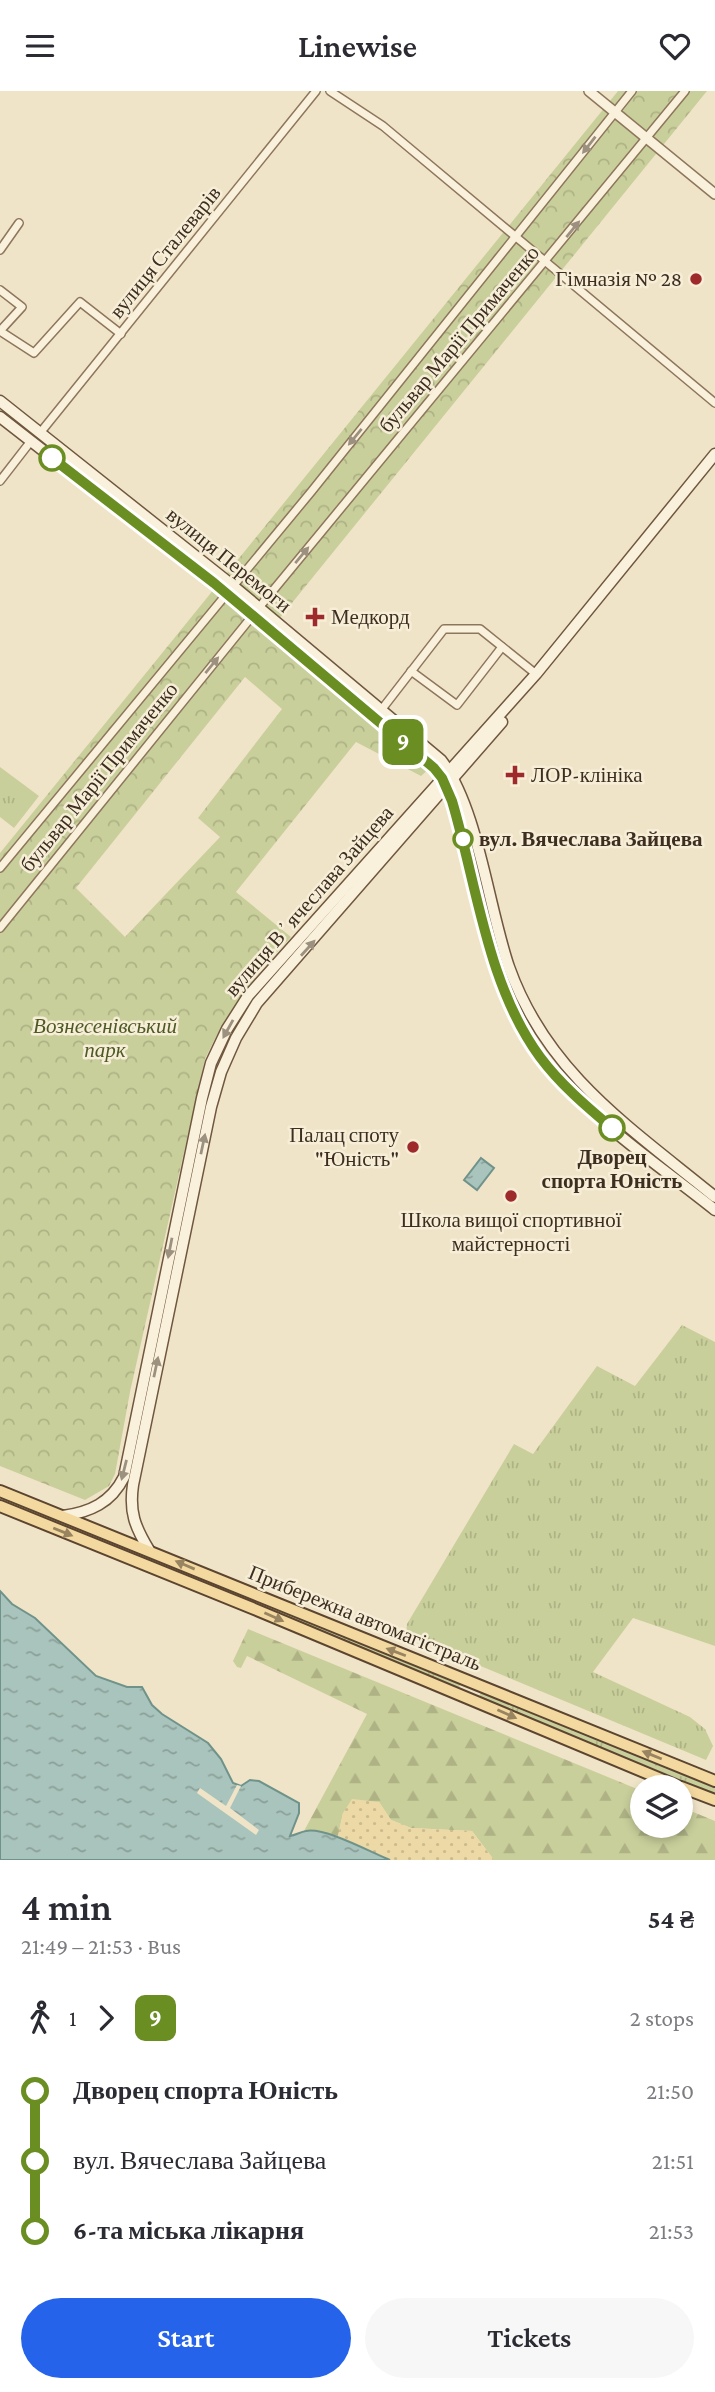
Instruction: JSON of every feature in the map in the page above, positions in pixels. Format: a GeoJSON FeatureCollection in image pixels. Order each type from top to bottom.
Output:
{"type":"FeatureCollection","features":[{"type":"Feature","properties":{"kind":"main road","name":"вулиця Перемоги"},"geometry":{"type":"LineString","coordinates":[[0,401],[228,589],[382,709],[441,760],[508,964],[544,1040],[558,1059],[605,1108],[715,1197]]}},
{"type":"Feature","properties":{"kind":"main road","name":"вулиця Перемоги"},"geometry":{"type":"LineString","coordinates":[[0,417],[228,589]]}},
{"type":"Feature","properties":{"kind":"main road","name":"вулиця Вʼячеслава Зайцева"},"geometry":{"type":"LineString","coordinates":[[149,1550],[134,1525],[130,1507],[133,1485],[204,1139],[221,1072],[257,1003],[313,942],[715,454]]}},
{"type":"Feature","properties":{"kind":"main road","name":"вулиця Вʼячеслава Зайцева"},"geometry":{"type":"LineString","coordinates":[[63,1516],[95,1509],[118,1489],[124,1477],[202,1098],[211,1063],[227,1029],[248,996],[313,920],[448,779],[715,462]]}},
{"type":"Feature","properties":{"kind":"main road","name":"вулиця Перемоги"},"geometry":{"type":"LineString","coordinates":[[256,611],[448,779],[504,989],[533,1046],[547,1065],[591,1111],[715,1210]]}},
{"type":"Feature","properties":{"kind":"main road"},"geometry":{"type":"LineString","coordinates":[[533,1046],[541,1048],[544,1040]]}},
{"type":"Feature","properties":{"kind":"main road"},"geometry":{"type":"LineString","coordinates":[[547,1065],[549,1060],[558,1059]]}},
{"type":"Feature","properties":{"kind":"main road","name":"Прибережна автомагістраль"},"geometry":{"type":"LineString","coordinates":[[0,1492],[715,1781]]}},
{"type":"Feature","properties":{"kind":"main road","name":"Прибережна автомагістраль"},"geometry":{"type":"LineString","coordinates":[[0,1506],[652,1775]]}},
{"type":"Feature","properties":{"kind":"main road"},"geometry":{"type":"LineString","coordinates":[[461,1695],[469,1694],[471,1689],[464,1678]]}},
{"type":"Feature","properties":{"kind":"main road"},"geometry":{"type":"LineString","coordinates":[[475,1700],[473,1696],[476,1691],[484,1686]]}},
{"type":"Feature","properties":{"kind":"main road","name":"Прибережна автомагістраль"},"geometry":{"type":"LineString","coordinates":[[693,1792],[715,1800]]}},
{"type":"Feature","properties":{"kind":"street","name":"вулиця Сталеварів"},"geometry":{"type":"LineString","coordinates":[[40,433],[316,91]]}},
{"type":"Feature","properties":{"kind":"street"},"geometry":{"type":"LineString","coordinates":[[330,91],[383,126],[515,239],[715,403]]}},
{"type":"Feature","properties":{"kind":"street"},"geometry":{"type":"LineString","coordinates":[[589,91],[715,194]]}},
{"type":"Feature","properties":{"kind":"street","name":"бульвар Марії Примаченко"},"geometry":{"type":"LineString","coordinates":[[0,868],[515,239],[632,91]]}},
{"type":"Feature","properties":{"kind":"street","name":"бульвар Марії Примаченко"},"geometry":{"type":"LineString","coordinates":[[0,928],[256,611],[545,264],[685,91]]}},
{"type":"Feature","properties":{"kind":"street"},"geometry":{"type":"LineString","coordinates":[[0,250],[19,223]]}},
{"type":"Feature","properties":{"kind":"street"},"geometry":{"type":"LineString","coordinates":[[0,290],[22,307],[0,331],[34,353],[80,302],[121,334]]}},
{"type":"Feature","properties":{"kind":"street"},"geometry":{"type":"LineString","coordinates":[[0,481],[31,441]]}},
{"type":"Feature","properties":{"kind":"street"},"geometry":{"type":"LineString","coordinates":[[382,709],[444,629],[480,629],[536,674]]}},
{"type":"Feature","properties":{"kind":"street"},"geometry":{"type":"LineString","coordinates":[[411,671],[457,705],[502,647]]}},
{"type":"Feature","properties":{"kind":"green space","name":"Вознесенівський парк"},"geometry":{"type":"Polygon","coordinates":[[[618,91],[707,91],[266,635],[430,768],[421,776],[356,742],[236,892],[291,937],[243,994],[205,1059],[130,1392],[115,1474],[109,1486],[85,1500],[0,1466],[0,853],[618,91]],[[245,677],[76,888],[125,937],[220,837],[198,818],[282,709],[245,677]]]}},
{"type":"Feature","properties":{"kind":"green space"},"geometry":{"type":"Polygon","coordinates":[[[0,767],[39,796],[14,828],[0,817],[0,767]]]}},
{"type":"Feature","properties":{"kind":"green space"},"geometry":{"type":"Polygon","coordinates":[[[682,1325],[715,1342],[715,1646],[633,1618],[593,1672],[690,1717],[705,1729],[713,1746],[706,1760],[406,1635],[407,1624],[514,1444],[533,1454],[597,1366],[635,1386],[682,1325]]]}},
{"type":"Feature","properties":{"kind":"green space"},"geometry":{"type":"Polygon","coordinates":[[[0,1497],[461,1684],[458,1689],[0,1501],[0,1497]]]}},
{"type":"Feature","properties":{"kind":"green space"},"geometry":{"type":"Polygon","coordinates":[[[248,1629],[630,1786],[630,1838],[693,1838],[693,1812],[715,1821],[715,1860],[494,1860],[472,1831],[411,1828],[391,1820],[379,1802],[343,1813],[338,1836],[304,1831],[367,1714],[247,1656],[241,1668],[233,1661],[248,1629]]]}},
{"type":"Feature","properties":{"kind":"green space"},"geometry":{"type":"Polygon","coordinates":[[[481,1692],[683,1775],[669,1775],[479,1697],[481,1692]]]}},
{"type":"Feature","properties":{"kind":"green space"},"geometry":{"type":"Polygon","coordinates":[[[693,1779],[715,1788],[715,1794],[693,1785],[693,1779]]]}},
{"type":"Feature","properties":{"kind":"sand"},"geometry":{"type":"Polygon","coordinates":[[[352,1799],[379,1802],[391,1820],[411,1828],[472,1831],[494,1860],[390,1860],[368,1853],[338,1836],[343,1813],[352,1799]]]}},
{"type":"Feature","properties":{"kind":"water"},"geometry":{"type":"Polygon","coordinates":[[[481,1158],[494,1168],[477,1190],[464,1180],[481,1158]]]}},
{"type":"Feature","properties":{"kind":"water"},"geometry":{"type":"Polygon","coordinates":[[[0,1591],[12,1604],[35,1618],[96,1676],[127,1687],[142,1687],[152,1705],[162,1714],[208,1743],[221,1759],[233,1783],[241,1786],[250,1780],[259,1781],[299,1803],[299,1813],[290,1836],[306,1831],[324,1833],[390,1860],[0,1860],[0,1591]]]}},
{"type":"Feature","properties":{"kind":"pier"},"geometry":{"type":"Polygon","coordinates":[[[237,1785],[241,1786],[230,1808],[259,1830],[256,1835],[197,1793],[200,1788],[226,1806],[237,1785]]]}},
{"type":"Feature","properties":{"kind":"bus line","name":"9"},"geometry":{"type":"LineString","coordinates":[[52,458],[214,583],[434,768],[447,787],[452,801],[492,951],[516,1018],[547,1065],[574,1096],[612,1128]]}},
{"type":"Feature","properties":{"kind":"place","name":"Гімназія № 28"},"geometry":{"type":"Point","coordinates":[696,279]}},
{"type":"Feature","properties":{"kind":"place","name":"Медкорд"},"geometry":{"type":"Point","coordinates":[315,617]}},
{"type":"Feature","properties":{"kind":"place","name":"ЛОР-клініка"},"geometry":{"type":"Point","coordinates":[515,775]}},
{"type":"Feature","properties":{"kind":"place","name":"вул. Вячеслава Зайцева"},"geometry":{"type":"Point","coordinates":[463,839]}},
{"type":"Feature","properties":{"kind":"place","name":"Дворец спорта Юність"},"geometry":{"type":"Point","coordinates":[612,1128]}},
{"type":"Feature","properties":{"kind":"place","name":"Палац споту \"Юність\""},"geometry":{"type":"Point","coordinates":[413,1147]}},
{"type":"Feature","properties":{"kind":"place","name":"Школа вищої спортивної майстерності"},"geometry":{"type":"Point","coordinates":[511,1196]}}]}
